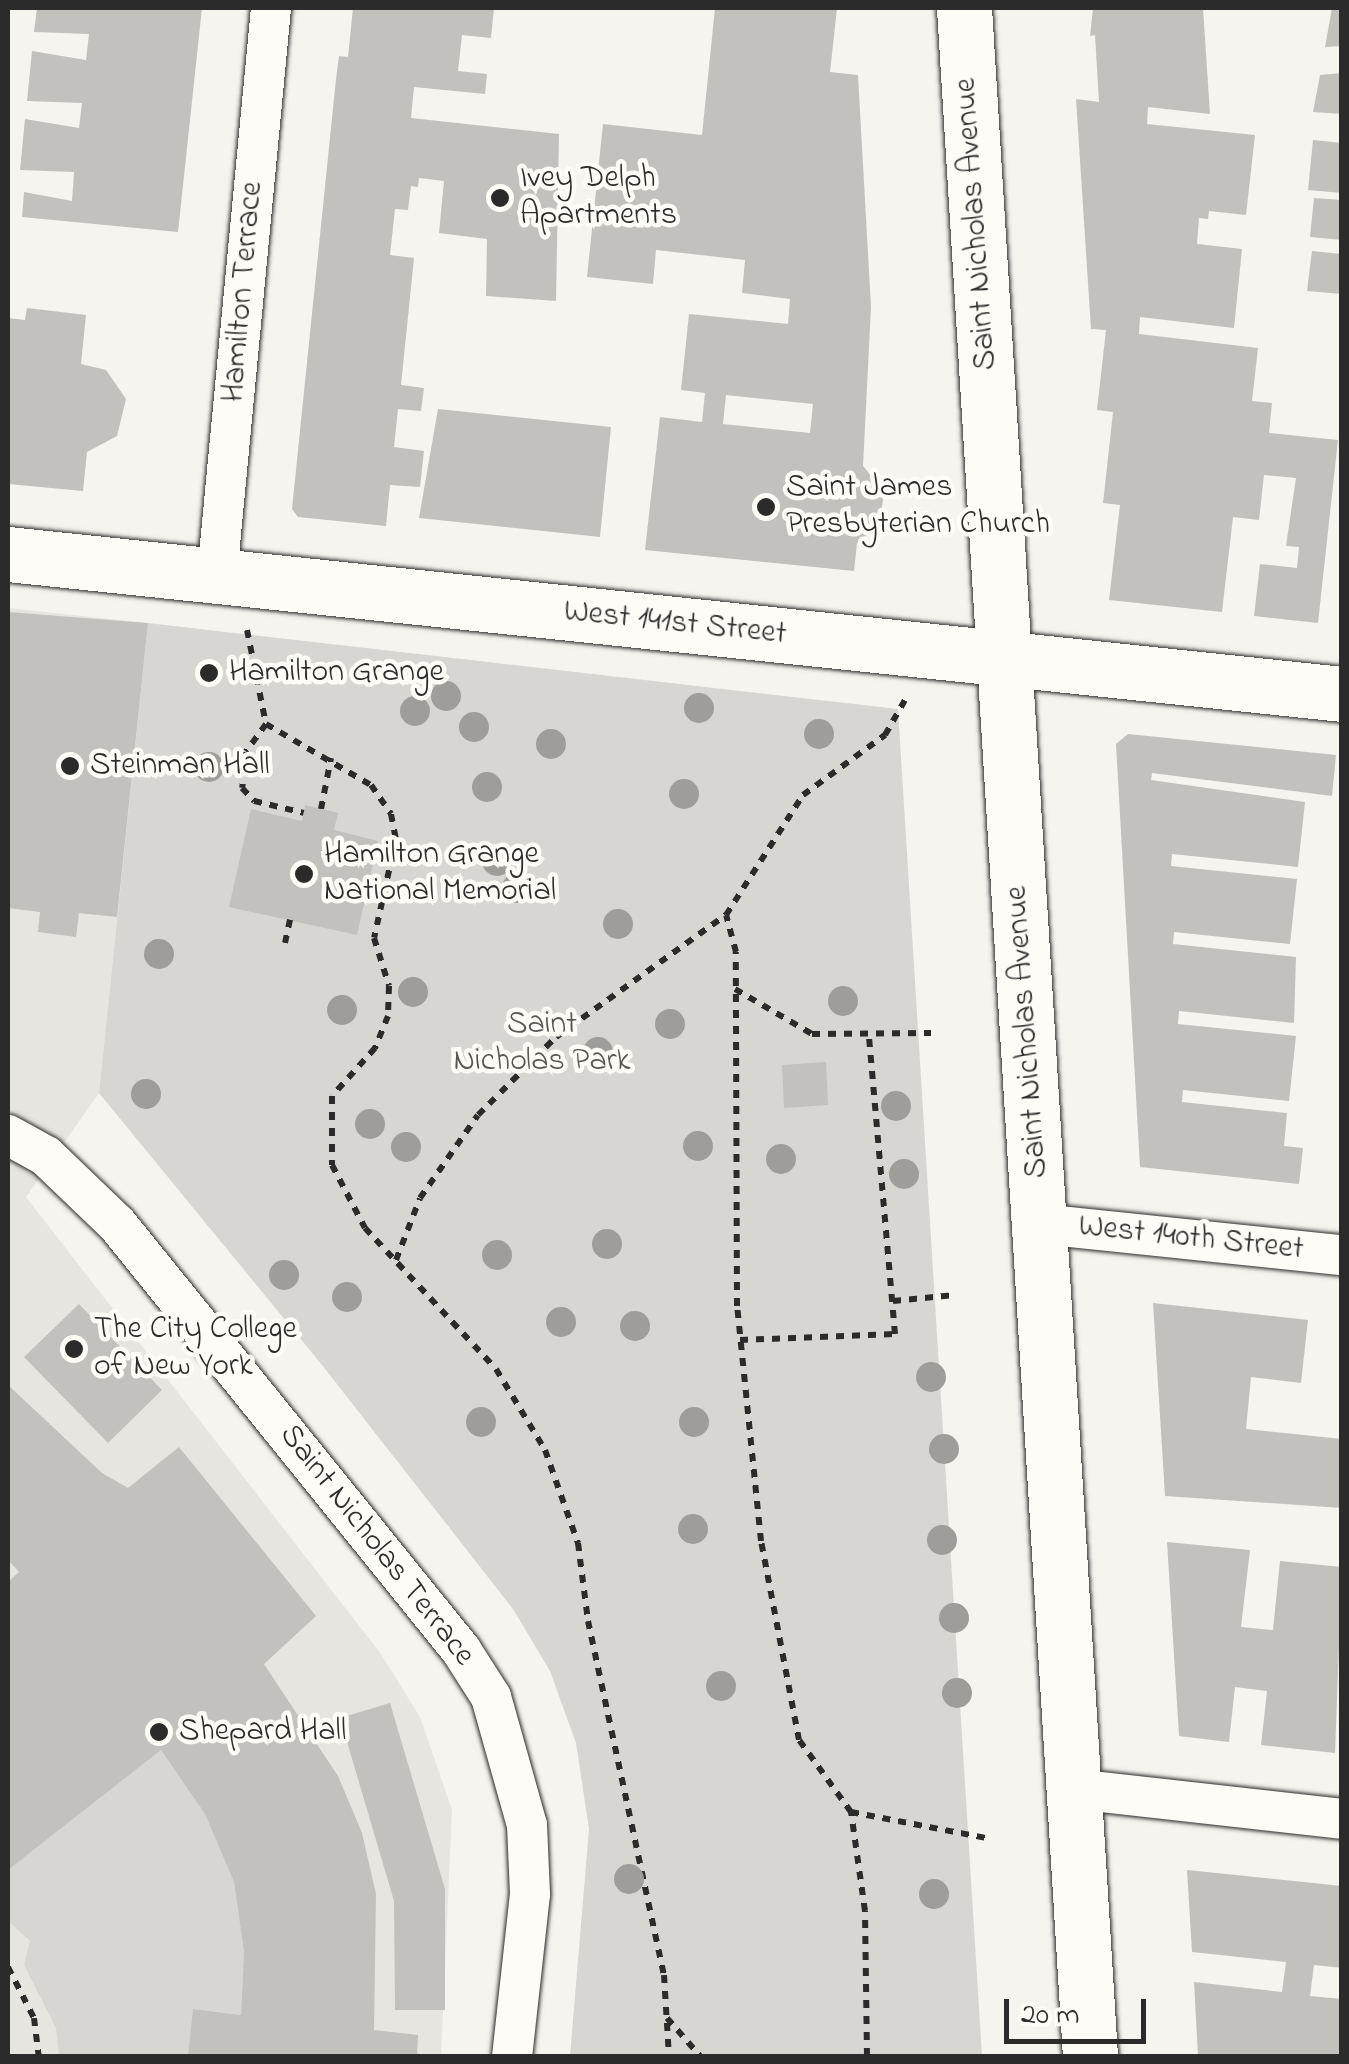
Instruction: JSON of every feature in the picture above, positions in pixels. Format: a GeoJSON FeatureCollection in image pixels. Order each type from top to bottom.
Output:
{"type":"FeatureCollection","features":[{"type":"Feature","properties":{"kind":"main road","name":"Saint Nicholas Avenue"},"geometry":{"type":"LineString","coordinates":[[964,8],[1090,2056]]}},
{"type":"Feature","properties":{"kind":"main road","name":"West 141st Street"},"geometry":{"type":"LineString","coordinates":[[8,554],[1342,694]]}},
{"type":"Feature","properties":{"kind":"street","name":"Hamilton Terrace"},"geometry":{"type":"LineString","coordinates":[[216,576],[271,8]]}},
{"type":"Feature","properties":{"kind":"street","name":"Saint Nicholas Terrace"},"geometry":{"type":"LineString","coordinates":[[8,1134],[46,1156],[117,1224],[461,1650],[491,1698],[528,1825],[530,1894],[512,2056]]}},
{"type":"Feature","properties":{"kind":"street","name":"West 140th Street"},"geometry":{"type":"LineString","coordinates":[[1040,1224],[1342,1255]]}},
{"type":"Feature","properties":{"kind":"street"},"geometry":{"type":"LineString","coordinates":[[1075,1790],[1342,1818]]}},
{"type":"Feature","properties":{"kind":"path"},"geometry":{"type":"LineString","coordinates":[[216,576],[250,636],[256,696],[266,724],[331,758],[371,785],[392,814],[396,839],[374,938],[389,986],[388,1016],[375,1048],[332,1096],[332,1166],[366,1228],[496,1369],[545,1450],[578,1542],[666,2016],[669,2056]]}},
{"type":"Feature","properties":{"kind":"path"},"geometry":{"type":"LineString","coordinates":[[396,1260],[420,1198],[478,1115],[556,1037],[726,915],[803,795],[885,735],[908,694]]}},
{"type":"Feature","properties":{"kind":"path"},"geometry":{"type":"LineString","coordinates":[[266,724],[246,752],[242,788],[254,801],[304,814]]}},
{"type":"Feature","properties":{"kind":"path"},"geometry":{"type":"LineString","coordinates":[[321,809],[331,758]]}},
{"type":"Feature","properties":{"kind":"path"},"geometry":{"type":"LineString","coordinates":[[726,915],[736,952],[740,1340],[761,1541],[799,1740],[851,1812],[865,1911],[867,2056]]}},
{"type":"Feature","properties":{"kind":"path"},"geometry":{"type":"LineString","coordinates":[[286,943],[290,920]]}},
{"type":"Feature","properties":{"kind":"path"},"geometry":{"type":"LineString","coordinates":[[734,988],[812,1034],[932,1033]]}},
{"type":"Feature","properties":{"kind":"path"},"geometry":{"type":"LineString","coordinates":[[740,1340],[895,1334],[869,1036]]}},
{"type":"Feature","properties":{"kind":"path"},"geometry":{"type":"LineString","coordinates":[[892,1300],[955,1294]]}},
{"type":"Feature","properties":{"kind":"path"},"geometry":{"type":"LineString","coordinates":[[851,1812],[986,1838]]}},
{"type":"Feature","properties":{"kind":"path"},"geometry":{"type":"LineString","coordinates":[[8,1966],[34,2018],[40,2056]]}},
{"type":"Feature","properties":{"kind":"path"},"geometry":{"type":"LineString","coordinates":[[666,2016],[700,2056]]}},
{"type":"Feature","properties":{"kind":"shaded area","name":"The City College of New York"},"geometry":{"type":"Polygon","coordinates":[[[8,608],[148,623],[99,1093],[26,1197],[381,1654],[420,1717],[452,1810],[441,2056],[8,2056],[8,608]]]}},
{"type":"Feature","properties":{"kind":"green space","name":"Saint Nicholas Park"},"geometry":{"type":"Polygon","coordinates":[[[148,623],[898,709],[982,2056],[570,2056],[589,1829],[576,1743],[550,1671],[513,1609],[322,1365],[99,1093],[148,623]]]}},
{"type":"Feature","properties":{"kind":"green space"},"geometry":{"type":"Polygon","coordinates":[[[161,1750],[205,1814],[234,1882],[244,1952],[241,2015],[194,2009],[188,2056],[59,2056],[56,2028],[24,1965],[30,1941],[8,1921],[8,1870],[161,1750]]]}},
{"type":"Feature","properties":{"kind":"building"},"geometry":{"type":"Polygon","coordinates":[[[37,8],[202,8],[178,232],[22,217],[24,192],[72,201],[74,172],[20,170],[25,119],[79,128],[82,103],[27,101],[32,51],[86,60],[89,34],[34,32],[37,8]]]}},
{"type":"Feature","properties":{"kind":"building"},"geometry":{"type":"Polygon","coordinates":[[[353,8],[494,8],[491,38],[462,35],[458,71],[487,74],[485,94],[414,87],[411,118],[559,134],[556,301],[486,296],[487,239],[439,233],[444,181],[419,178],[418,187],[411,186],[408,210],[395,209],[390,255],[414,258],[401,385],[424,388],[421,411],[398,409],[394,447],[424,451],[420,487],[390,485],[386,526],[298,517],[292,509],[336,79],[339,56],[348,57],[353,8]]]}},
{"type":"Feature","properties":{"kind":"building"},"geometry":{"type":"Polygon","coordinates":[[[715,8],[837,8],[830,72],[858,75],[871,307],[863,466],[884,491],[880,523],[857,543],[854,571],[645,550],[660,417],[702,422],[705,393],[681,390],[689,314],[788,324],[790,299],[742,293],[745,260],[656,250],[653,284],[587,277],[603,124],[702,135],[715,8]],[[726,395],[723,424],[810,433],[813,404],[726,395]]]}},
{"type":"Feature","properties":{"kind":"building"},"geometry":{"type":"Polygon","coordinates":[[[1093,8],[1203,8],[1210,114],[1148,107],[1147,124],[1255,135],[1246,215],[1209,211],[1208,219],[1199,218],[1197,244],[1242,249],[1234,328],[1140,317],[1139,334],[1258,348],[1252,401],[1272,403],[1269,433],[1338,440],[1318,623],[1254,616],[1260,564],[1297,568],[1299,547],[1286,546],[1296,478],[1264,475],[1259,520],[1233,517],[1222,612],[1109,600],[1120,505],[1103,503],[1113,412],[1097,410],[1106,330],[1091,329],[1076,99],[1099,102],[1095,35],[1090,36],[1093,8]]]}},
{"type":"Feature","properties":{"kind":"building"},"geometry":{"type":"Polygon","coordinates":[[[1332,8],[1342,8],[1342,46],[1325,47],[1332,8]]]}},
{"type":"Feature","properties":{"kind":"building"},"geometry":{"type":"Polygon","coordinates":[[[1342,73],[1342,114],[1313,112],[1320,75],[1342,73]]]}},
{"type":"Feature","properties":{"kind":"building"},"geometry":{"type":"Polygon","coordinates":[[[1313,140],[1342,143],[1342,193],[1308,190],[1313,140]]]}},
{"type":"Feature","properties":{"kind":"building"},"geometry":{"type":"Polygon","coordinates":[[[1314,198],[1342,200],[1342,240],[1310,237],[1314,198]]]}},
{"type":"Feature","properties":{"kind":"building"},"geometry":{"type":"Polygon","coordinates":[[[1312,251],[1342,254],[1342,294],[1307,291],[1312,251]]]}},
{"type":"Feature","properties":{"kind":"building"},"geometry":{"type":"Polygon","coordinates":[[[27,308],[86,315],[81,364],[106,370],[126,399],[117,436],[87,452],[83,491],[8,484],[8,318],[25,320],[27,308]]]}},
{"type":"Feature","properties":{"kind":"building"},"geometry":{"type":"Polygon","coordinates":[[[438,409],[611,427],[600,537],[419,518],[438,409]]]}},
{"type":"Feature","properties":{"kind":"building","name":"Steinman Hall"},"geometry":{"type":"Polygon","coordinates":[[[8,612],[148,623],[117,917],[79,913],[76,937],[38,932],[40,912],[8,908],[8,612]]]}},
{"type":"Feature","properties":{"kind":"building"},"geometry":{"type":"Polygon","coordinates":[[[1128,734],[1336,755],[1332,796],[1152,773],[1151,780],[1305,802],[1298,867],[1172,854],[1171,866],[1297,879],[1290,944],[1174,932],[1173,944],[1296,957],[1294,1023],[1179,1011],[1178,1024],[1296,1036],[1289,1101],[1183,1090],[1182,1102],[1287,1113],[1284,1146],[1303,1148],[1299,1184],[1140,1167],[1116,744],[1128,734]]]}},
{"type":"Feature","properties":{"kind":"building","name":"Hamilton Grange National Memorial"},"geometry":{"type":"Polygon","coordinates":[[[305,805],[338,813],[334,830],[378,841],[357,935],[229,907],[251,809],[302,821],[305,805]]]}},
{"type":"Feature","properties":{"kind":"building"},"geometry":{"type":"Polygon","coordinates":[[[826,1062],[828,1105],[784,1108],[782,1065],[826,1062]]]}},
{"type":"Feature","properties":{"kind":"building"},"geometry":{"type":"Polygon","coordinates":[[[1153,1303],[1308,1320],[1301,1383],[1251,1377],[1246,1429],[1342,1439],[1342,1508],[1165,1496],[1153,1303]]]}},
{"type":"Feature","properties":{"kind":"building"},"geometry":{"type":"Polygon","coordinates":[[[79,1304],[162,1390],[108,1443],[24,1357],[79,1304]]]}},
{"type":"Feature","properties":{"kind":"building","name":"Shepard Hall"},"geometry":{"type":"Polygon","coordinates":[[[8,1385],[102,1473],[128,1488],[179,1447],[316,1616],[264,1664],[338,1776],[362,1833],[376,1894],[374,2030],[418,2035],[417,2056],[188,2056],[193,2009],[241,2015],[244,1952],[234,1882],[205,1814],[161,1750],[8,1870],[8,1582],[19,1572],[8,1560],[8,1385]]]}},
{"type":"Feature","properties":{"kind":"building"},"geometry":{"type":"Polygon","coordinates":[[[1167,1542],[1250,1550],[1241,1627],[1273,1630],[1280,1561],[1342,1567],[1335,1753],[1261,1745],[1267,1691],[1235,1687],[1229,1742],[1179,1736],[1167,1542]]]}},
{"type":"Feature","properties":{"kind":"building"},"geometry":{"type":"Polygon","coordinates":[[[390,1703],[445,1889],[445,2010],[395,2010],[394,1901],[340,1718],[390,1703]]]}},
{"type":"Feature","properties":{"kind":"building"},"geometry":{"type":"Polygon","coordinates":[[[1187,1870],[1342,1886],[1342,1968],[1314,1965],[1310,1996],[1342,1999],[1342,2056],[1198,2056],[1194,1982],[1282,1992],[1286,1962],[1192,1952],[1187,1870]]]}},
{"type":"Feature","properties":{"kind":"place","name":"Ivey Delph Apartments"},"geometry":{"type":"Point","coordinates":[500,198]}},
{"type":"Feature","properties":{"kind":"place","name":"Saint James Presbyterian Church"},"geometry":{"type":"Point","coordinates":[766,507]}},
{"type":"Feature","properties":{"kind":"place","name":"Hamilton Grange"},"geometry":{"type":"Point","coordinates":[209,673]}},
{"type":"Feature","properties":{"kind":"place","name":"Steinman Hall"},"geometry":{"type":"Point","coordinates":[70,766]}},
{"type":"Feature","properties":{"kind":"place","name":"Hamilton Grange National Memorial"},"geometry":{"type":"Point","coordinates":[304,874]}},
{"type":"Feature","properties":{"kind":"place","name":"The City College of New York"},"geometry":{"type":"Point","coordinates":[74,1349]}},
{"type":"Feature","properties":{"kind":"place","name":"Shepard Hall"},"geometry":{"type":"Point","coordinates":[159,1732]}}]}
